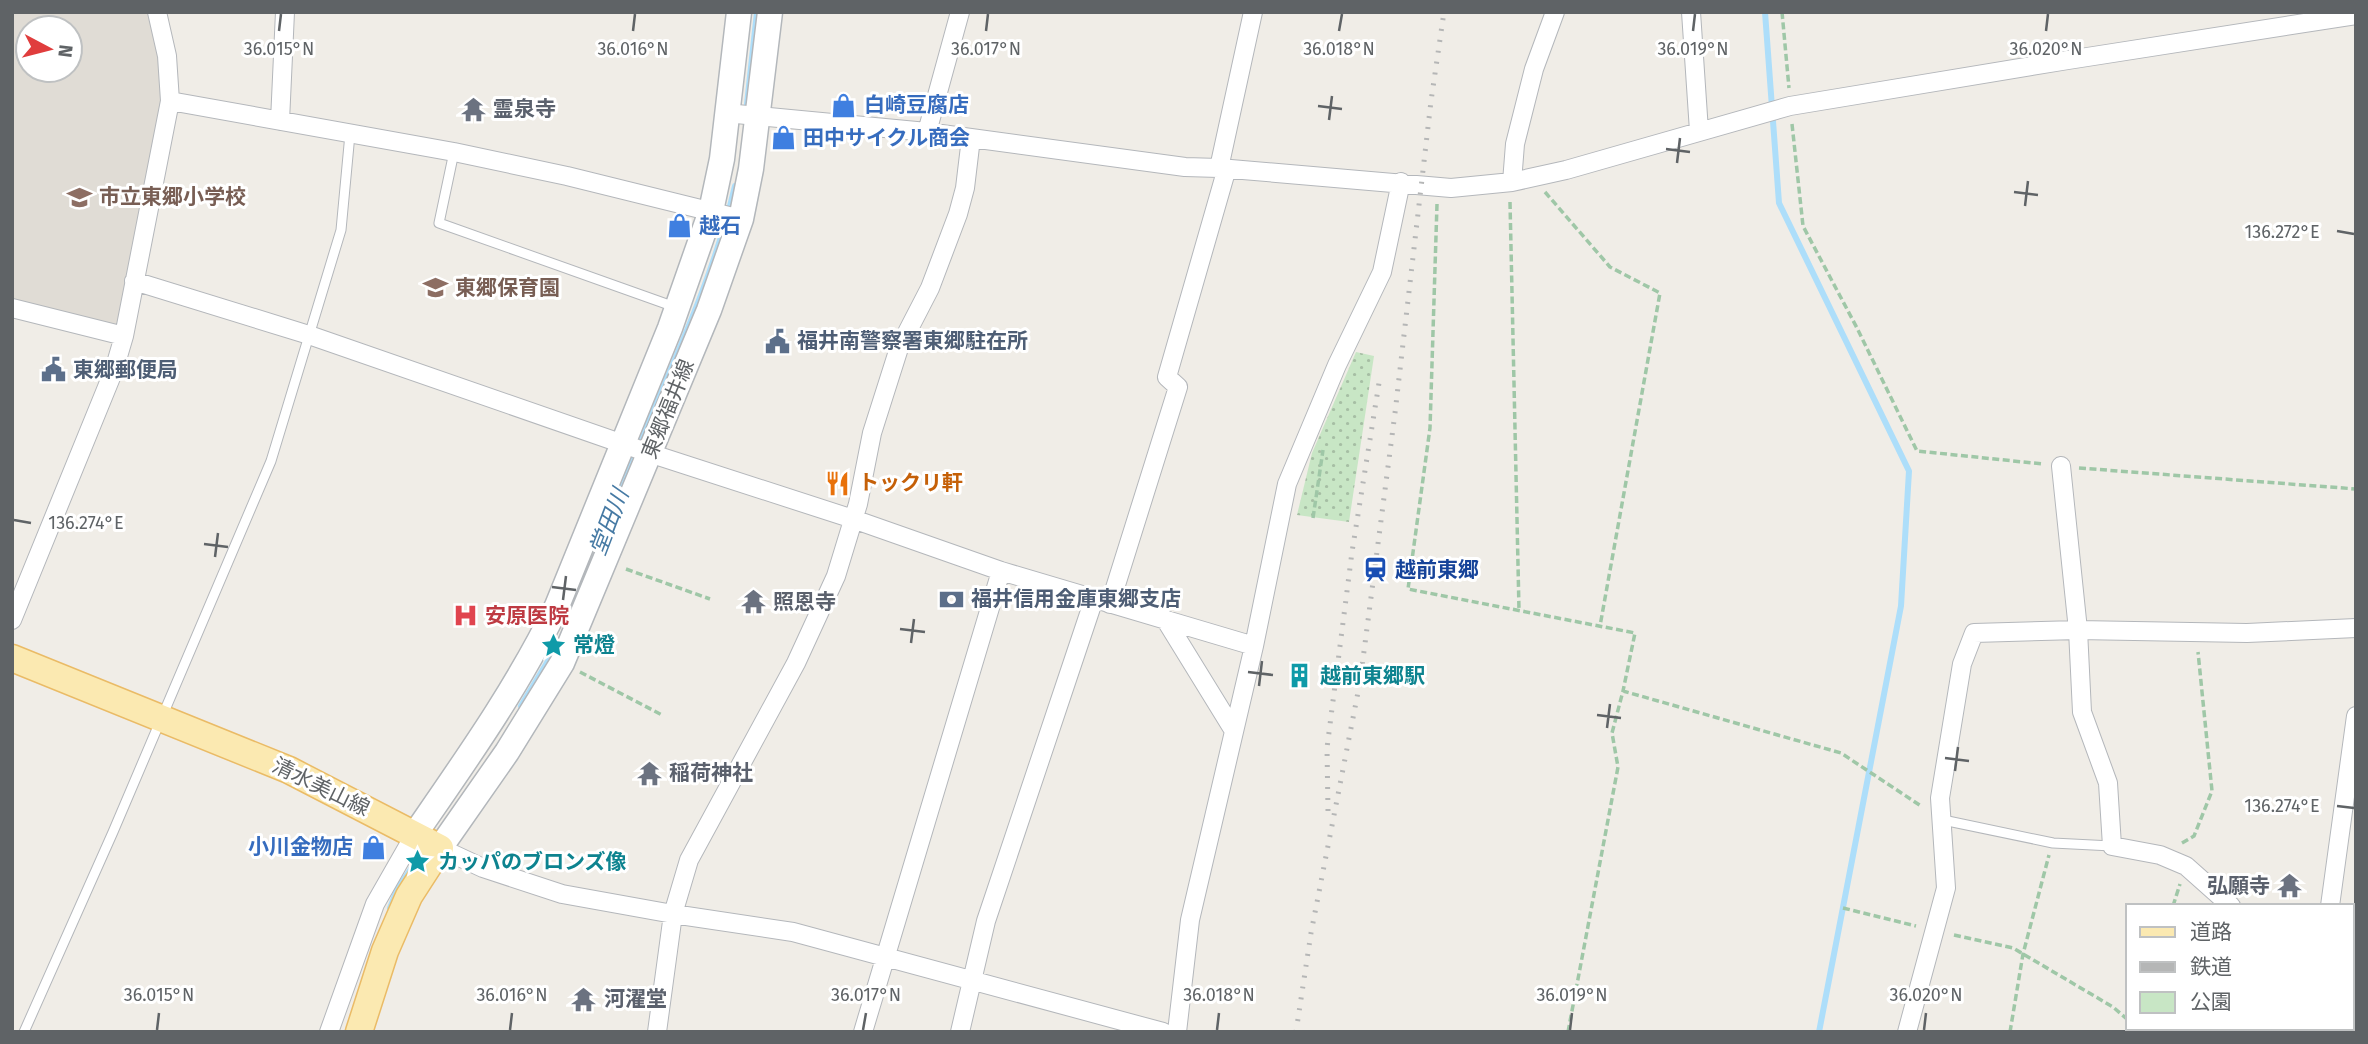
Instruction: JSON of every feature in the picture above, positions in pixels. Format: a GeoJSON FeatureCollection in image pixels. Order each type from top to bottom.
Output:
{"type":"FeatureCollection","features":[{"type":"Feature","properties":{"kind":"main road","name":"東郷福井線"},"geometry":{"type":"LineString","coordinates":[[428,842],[477,745],[537,648],[558,606],[677,310],[711,211],[722,159],[739,12]]}},
{"type":"Feature","properties":{"kind":"main road","name":"東郷福井線"},"geometry":{"type":"LineString","coordinates":[[428,842],[507,752],[562,663],[607,558],[709,310],[741,219],[751,169],[770,12]]}},
{"type":"Feature","properties":{"kind":"main road","name":"清水美山線"},"geometry":{"type":"LineString","coordinates":[[12,658],[289,770],[428,842]]}},
{"type":"Feature","properties":{"kind":"main road"},"geometry":{"type":"LineString","coordinates":[[359,1032],[363,973],[385,951],[409,896],[428,842]]}},
{"type":"Feature","properties":{"kind":"street"},"geometry":{"type":"LineString","coordinates":[[12,620],[114,370],[124,336],[170,101],[167,56],[157,12]]}},
{"type":"Feature","properties":{"kind":"street"},"geometry":{"type":"LineString","coordinates":[[280,121],[285,12]]}},
{"type":"Feature","properties":{"kind":"street"},"geometry":{"type":"LineString","coordinates":[[927,132],[960,12]]}},
{"type":"Feature","properties":{"kind":"street"},"geometry":{"type":"LineString","coordinates":[[960,1032],[986,921],[1178,387],[1167,377],[1223,168],[1254,12]]}},
{"type":"Feature","properties":{"kind":"street"},"geometry":{"type":"LineString","coordinates":[[1512,182],[1515,144],[1534,69],[1555,12]]}},
{"type":"Feature","properties":{"kind":"street"},"geometry":{"type":"LineString","coordinates":[[1691,12],[1699,131]]}},
{"type":"Feature","properties":{"kind":"street"},"geometry":{"type":"LineString","coordinates":[[726,113],[927,132],[1185,167],[1451,188],[1512,182],[1566,170],[1790,106],[2356,15]]}},
{"type":"Feature","properties":{"kind":"street"},"geometry":{"type":"LineString","coordinates":[[170,101],[454,152],[567,176],[741,219]]}},
{"type":"Feature","properties":{"kind":"street"},"geometry":{"type":"LineString","coordinates":[[657,1032],[673,914],[689,860],[796,663],[836,576],[853,519],[872,433],[899,348],[930,288],[958,214],[965,188],[971,138]]}},
{"type":"Feature","properties":{"kind":"street"},"geometry":{"type":"LineString","coordinates":[[1177,1032],[1190,920],[1254,646],[1287,484],[1337,365],[1382,272],[1401,182]]}},
{"type":"Feature","properties":{"kind":"street"},"geometry":{"type":"LineString","coordinates":[[134,281],[309,335],[1001,571],[1254,646]]}},
{"type":"Feature","properties":{"kind":"street"},"geometry":{"type":"LineString","coordinates":[[12,308],[124,336]]}},
{"type":"Feature","properties":{"kind":"street"},"geometry":{"type":"LineString","coordinates":[[677,310],[709,310]]}},
{"type":"Feature","properties":{"kind":"street"},"geometry":{"type":"LineString","coordinates":[[2061,466],[2078,629],[2082,712],[2108,783],[2112,846],[2160,855],[2186,866],[2229,904]]}},
{"type":"Feature","properties":{"kind":"street"},"geometry":{"type":"LineString","coordinates":[[577,559],[607,558]]}},
{"type":"Feature","properties":{"kind":"street"},"geometry":{"type":"LineString","coordinates":[[863,1032],[888,956],[1001,571]]}},
{"type":"Feature","properties":{"kind":"street"},"geometry":{"type":"LineString","coordinates":[[1165,619],[1234,732]]}},
{"type":"Feature","properties":{"kind":"street"},"geometry":{"type":"LineString","coordinates":[[1907,1032],[1946,888],[1940,798],[1962,664],[1974,633],[2078,629],[2247,633],[2356,628]]}},
{"type":"Feature","properties":{"kind":"street"},"geometry":{"type":"LineString","coordinates":[[537,648],[562,663]]}},
{"type":"Feature","properties":{"kind":"street"},"geometry":{"type":"LineString","coordinates":[[2330,904],[2356,716]]}},
{"type":"Feature","properties":{"kind":"street"},"geometry":{"type":"LineString","coordinates":[[428,842],[483,868],[562,894],[793,932],[1163,1032]]}},
{"type":"Feature","properties":{"kind":"street"},"geometry":{"type":"LineString","coordinates":[[329,1032],[363,973]]}},
{"type":"Feature","properties":{"kind":"lane"},"geometry":{"type":"LineString","coordinates":[[24,1032],[113,832],[271,461],[341,230],[350,134]]}},
{"type":"Feature","properties":{"kind":"lane"},"geometry":{"type":"LineString","coordinates":[[454,152],[439,223],[677,310]]}},
{"type":"Feature","properties":{"kind":"lane"},"geometry":{"type":"LineString","coordinates":[[1943,820],[2053,843],[2112,846]]}},
{"type":"Feature","properties":{"kind":"path"},"geometry":{"type":"LineString","coordinates":[[1782,12],[1802,226],[1857,328],[1917,451],[2061,466],[2356,489]]}},
{"type":"Feature","properties":{"kind":"path"},"geometry":{"type":"LineString","coordinates":[[1532,178],[1610,267],[1660,293],[1600,626]]}},
{"type":"Feature","properties":{"kind":"path"},"geometry":{"type":"LineString","coordinates":[[1512,182],[1509,215],[1519,611]]}},
{"type":"Feature","properties":{"kind":"path"},"geometry":{"type":"LineString","coordinates":[[1438,186],[1430,428],[1408,589],[1635,633],[1612,733],[1618,767],[1568,1032]]}},
{"type":"Feature","properties":{"kind":"path"},"geometry":{"type":"LineString","coordinates":[[1313,517],[1324,443]]}},
{"type":"Feature","properties":{"kind":"path"},"geometry":{"type":"LineString","coordinates":[[607,558],[710,599]]}},
{"type":"Feature","properties":{"kind":"path"},"geometry":{"type":"LineString","coordinates":[[2160,855],[2194,835],[2212,791],[2196,632]]}},
{"type":"Feature","properties":{"kind":"path"},"geometry":{"type":"LineString","coordinates":[[562,663],[662,715]]}},
{"type":"Feature","properties":{"kind":"path"},"geometry":{"type":"LineString","coordinates":[[1623,691],[1841,753],[1943,820]]}},
{"type":"Feature","properties":{"kind":"path"},"geometry":{"type":"LineString","coordinates":[[2010,1032],[2023,954],[2053,843]]}},
{"type":"Feature","properties":{"kind":"path"},"geometry":{"type":"LineString","coordinates":[[1843,908],[2013,948],[2113,1007],[2126,1018]]}},
{"type":"Feature","properties":{"kind":"shaded area","name":"市立東郷小学校"},"geometry":{"type":"Polygon","coordinates":[[[12,12],[148,12],[163,58],[170,90],[115,328],[12,304],[12,12]]]}},
{"type":"Feature","properties":{"kind":"green space"},"geometry":{"type":"Polygon","coordinates":[[[1356,352],[1374,356],[1349,522],[1297,515],[1312,453],[1356,352]]]}},
{"type":"Feature","properties":{"kind":"waterway","name":"堂田川"},"geometry":{"type":"LineString","coordinates":[[746,113],[757,12]]}},
{"type":"Feature","properties":{"kind":"waterway"},"geometry":{"type":"LineString","coordinates":[[1765,12],[1779,203],[1909,471],[1901,606],[1819,1032]]}},
{"type":"Feature","properties":{"kind":"waterway","name":"堂田川"},"geometry":{"type":"LineString","coordinates":[[618,497],[712,266],[735,186]]}},
{"type":"Feature","properties":{"kind":"waterway","name":"堂田川"},"geometry":{"type":"LineString","coordinates":[[521,706],[557,646]]}},
{"type":"Feature","properties":{"kind":"waterway","name":"堂田川"},"geometry":{"type":"LineString","coordinates":[[390,908],[397,890],[421,854]]}},
{"type":"Feature","properties":{"kind":"railway"},"geometry":{"type":"LineString","coordinates":[[1296,1032],[1311,933],[1360,682],[1444,12]]}},
{"type":"Feature","properties":{"kind":"railway"},"geometry":{"type":"LineString","coordinates":[[1328,811],[1327,748],[1352,552],[1379,383]]}},
{"type":"Feature","properties":{"kind":"place","name":"白崎豆腐店"},"geometry":{"type":"Point","coordinates":[844,105]}},
{"type":"Feature","properties":{"kind":"place","name":"霊泉寺"},"geometry":{"type":"Point","coordinates":[473,109]}},
{"type":"Feature","properties":{"kind":"place","name":"田中サイクル商会"},"geometry":{"type":"Point","coordinates":[783,138]}},
{"type":"Feature","properties":{"kind":"place","name":"市立東郷小学校"},"geometry":{"type":"Point","coordinates":[79,197]}},
{"type":"Feature","properties":{"kind":"place","name":"越石"},"geometry":{"type":"Point","coordinates":[679,226]}},
{"type":"Feature","properties":{"kind":"place","name":"東郷保育園"},"geometry":{"type":"Point","coordinates":[435,288]}},
{"type":"Feature","properties":{"kind":"place","name":"福井南警察署東郷駐在所"},"geometry":{"type":"Point","coordinates":[777,341]}},
{"type":"Feature","properties":{"kind":"place","name":"東郷郵便局"},"geometry":{"type":"Point","coordinates":[53,370]}},
{"type":"Feature","properties":{"kind":"place","name":"トックリ軒"},"geometry":{"type":"Point","coordinates":[838,483]}},
{"type":"Feature","properties":{"kind":"place","name":"越前東郷"},"geometry":{"type":"Point","coordinates":[1375,570]}},
{"type":"Feature","properties":{"kind":"place","name":"福井信用金庫東郷支店"},"geometry":{"type":"Point","coordinates":[951,599]}},
{"type":"Feature","properties":{"kind":"place","name":"照恩寺"},"geometry":{"type":"Point","coordinates":[753,602]}},
{"type":"Feature","properties":{"kind":"place","name":"安原医院"},"geometry":{"type":"Point","coordinates":[465,616]}},
{"type":"Feature","properties":{"kind":"place","name":"常燈"},"geometry":{"type":"Point","coordinates":[553,645]}},
{"type":"Feature","properties":{"kind":"place","name":"越前東郷駅"},"geometry":{"type":"Point","coordinates":[1300,676]}},
{"type":"Feature","properties":{"kind":"place","name":"稲荷神社"},"geometry":{"type":"Point","coordinates":[649,773]}},
{"type":"Feature","properties":{"kind":"place","name":"小川金物店"},"geometry":{"type":"Point","coordinates":[373,847]}},
{"type":"Feature","properties":{"kind":"place","name":"カッパのブロンズ像"},"geometry":{"type":"Point","coordinates":[418,862]}},
{"type":"Feature","properties":{"kind":"place","name":"弘願寺"},"geometry":{"type":"Point","coordinates":[2290,886]}},
{"type":"Feature","properties":{"kind":"place","name":"河濯堂"},"geometry":{"type":"Point","coordinates":[584,999]}}]}
